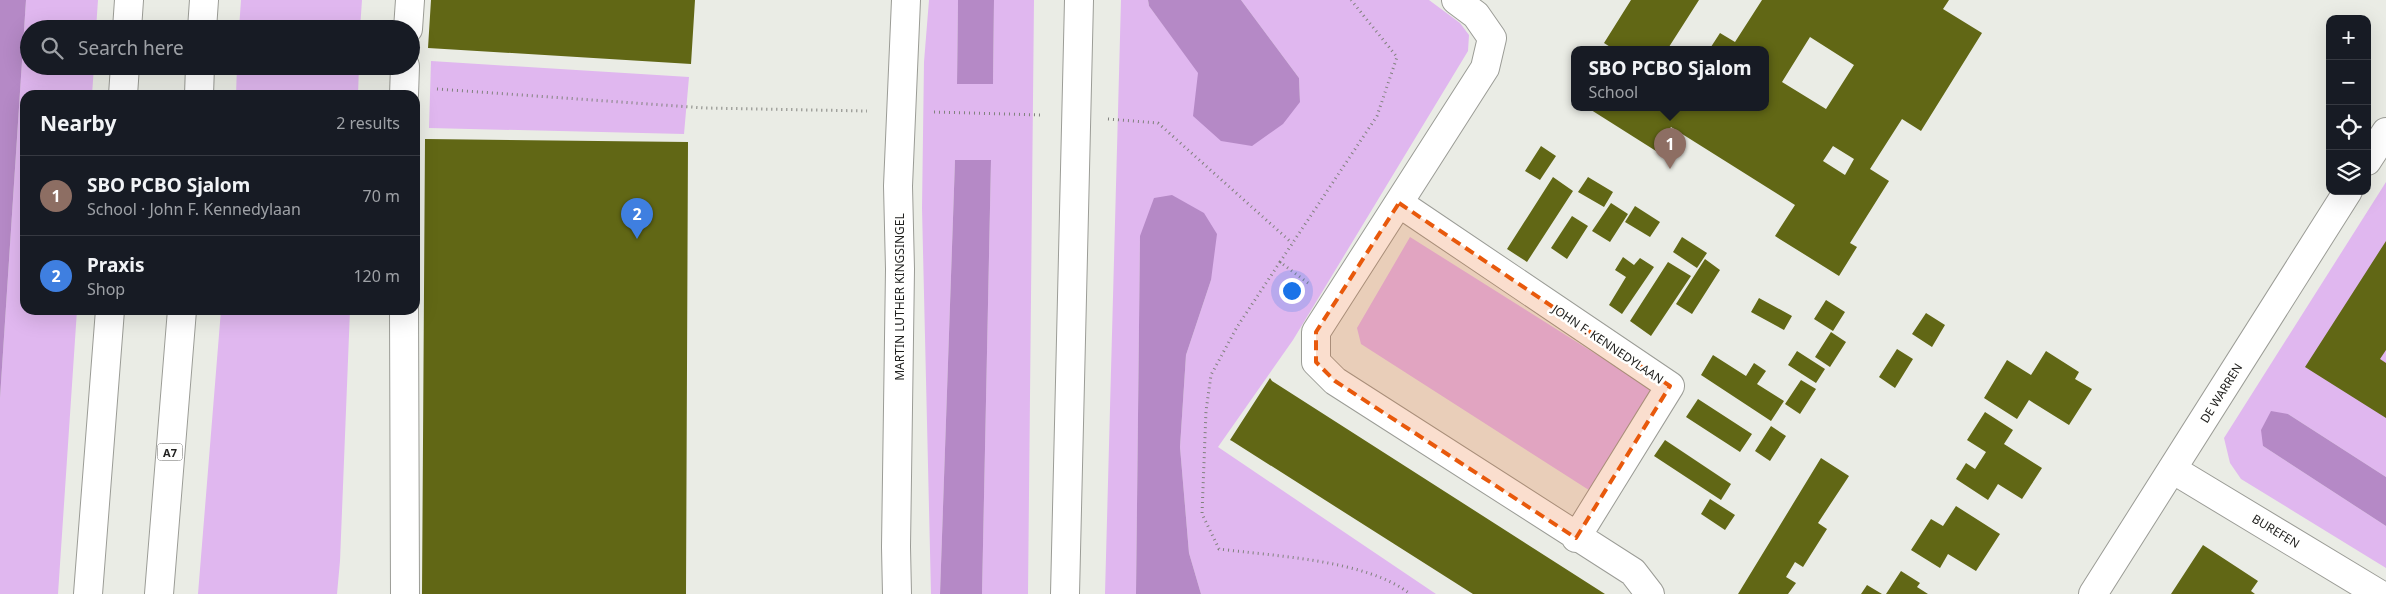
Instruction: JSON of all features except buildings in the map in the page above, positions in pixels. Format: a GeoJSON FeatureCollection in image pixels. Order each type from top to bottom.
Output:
{"type":"FeatureCollection","features":[{"type":"Feature","properties":{"kind":"main road"},"geometry":{"type":"LineString","coordinates":[[128,20],[129,0]]}},
{"type":"Feature","properties":{"kind":"main road"},"geometry":{"type":"LineString","coordinates":[[203,20],[204,0]]}},
{"type":"Feature","properties":{"kind":"main road"},"geometry":{"type":"LineString","coordinates":[[409,20],[410,0]]}},
{"type":"Feature","properties":{"kind":"main road","name":"MARTIN LUTHER KINGSINGEL"},"geometry":{"type":"LineString","coordinates":[[897,594],[900,269],[898,186],[903,111],[906,0]]}},
{"type":"Feature","properties":{"kind":"main road"},"geometry":{"type":"LineString","coordinates":[[1065,594],[1079,0]]}},
{"type":"Feature","properties":{"kind":"main road"},"geometry":{"type":"LineString","coordinates":[[1456,0],[1476,15],[1492,38],[1485,68],[1316,332],[1316,362],[1334,381],[1576,538],[1632,572],[1650,594]]}},
{"type":"Feature","properties":{"kind":"main road"},"geometry":{"type":"LineString","coordinates":[[124,90],[125,75]]}},
{"type":"Feature","properties":{"kind":"main road"},"geometry":{"type":"LineString","coordinates":[[199,90],[200,75]]}},
{"type":"Feature","properties":{"kind":"main road"},"geometry":{"type":"LineString","coordinates":[[2371,155],[2386,132]]}},
{"type":"Feature","properties":{"kind":"main road","name":"DE WARREN"},"geometry":{"type":"LineString","coordinates":[[2093,594],[2345,195]]}},
{"type":"Feature","properties":{"kind":"main road","name":"JOHN F. KENNEDYLAAN"},"geometry":{"type":"LineString","coordinates":[[1399,203],[1670,386],[1576,538]]}},
{"type":"Feature","properties":{"kind":"main road"},"geometry":{"type":"LineString","coordinates":[[88,594],[110,315]]}},
{"type":"Feature","properties":{"kind":"main road","name":"A7"},"geometry":{"type":"LineString","coordinates":[[159,594],[182,315]]}},
{"type":"Feature","properties":{"kind":"main road"},"geometry":{"type":"LineString","coordinates":[[404,315],[405,594]]}},
{"type":"Feature","properties":{"kind":"main road","name":"BUREFEN"},"geometry":{"type":"LineString","coordinates":[[2172,469],[2379,594]]}},
{"type":"Feature","properties":{"kind":"path"},"geometry":{"type":"LineString","coordinates":[[1351,0],[1397,58],[1377,116],[1237,327],[1211,375],[1206,411],[1202,514],[1219,549],[1356,568],[1402,588],[1410,594]]}},
{"type":"Feature","properties":{"kind":"path"},"geometry":{"type":"LineString","coordinates":[[404,82],[705,108],[1076,116],[1158,123],[1292,243]]}},
{"type":"Feature","properties":{"kind":"path"},"geometry":{"type":"LineString","coordinates":[[1280,262],[1334,303]]}},
{"type":"Feature","properties":{"kind":"highlighted area"},"geometry":{"type":"Polygon","coordinates":[[[1399,203],[1670,386],[1576,538],[1335,381],[1316,362],[1316,332],[1399,203]]]}},
{"type":"Feature","properties":{"kind":"shaded area"},"geometry":{"type":"Polygon","coordinates":[[[0,0],[26,0],[25,20],[20,20],[21,75],[0,398],[0,0]]]}},
{"type":"Feature","properties":{"kind":"shaded area"},"geometry":{"type":"Polygon","coordinates":[[[26,0],[98,0],[97,20],[25,20],[26,0]]]}},
{"type":"Feature","properties":{"kind":"shaded area"},"geometry":{"type":"Polygon","coordinates":[[[241,0],[362,0],[361,20],[240,20],[241,0]]]}},
{"type":"Feature","properties":{"kind":"shaded area"},"geometry":{"type":"Polygon","coordinates":[[[929,0],[958,0],[957,84],[993,84],[994,0],[1034,0],[1028,594],[982,594],[991,160],[955,160],[940,594],[931,594],[922,208],[924,62],[929,0]]]}},
{"type":"Feature","properties":{"kind":"shaded area"},"geometry":{"type":"Polygon","coordinates":[[[958,0],[994,0],[993,84],[957,84],[958,0]]]}},
{"type":"Feature","properties":{"kind":"shaded area"},"geometry":{"type":"Polygon","coordinates":[[[1121,0],[1148,0],[1149,6],[1199,73],[1300,102],[1299,78],[1241,0],[1429,0],[1460,23],[1469,35],[1468,51],[1293,340],[1218,447],[1436,594],[1201,594],[1189,553],[1180,447],[1186,355],[1211,280],[1140,236],[1136,594],[1105,594],[1121,0]]]}},
{"type":"Feature","properties":{"kind":"shaded area"},"geometry":{"type":"Polygon","coordinates":[[[1148,0],[1241,0],[1299,78],[1300,102],[1283,124],[1252,146],[1221,141],[1193,116],[1198,73],[1149,6],[1148,0]]]}},
{"type":"Feature","properties":{"kind":"shaded area"},"geometry":{"type":"Polygon","coordinates":[[[431,61],[689,77],[684,134],[429,128],[431,61]]]}},
{"type":"Feature","properties":{"kind":"shaded area"},"geometry":{"type":"Polygon","coordinates":[[[21,75],[93,75],[92,90],[20,90],[21,75]]]}},
{"type":"Feature","properties":{"kind":"shaded area"},"geometry":{"type":"Polygon","coordinates":[[[237,75],[359,75],[358,90],[236,90],[237,75]]]}},
{"type":"Feature","properties":{"kind":"shaded area"},"geometry":{"type":"Polygon","coordinates":[[[20,92],[20,315],[77,315],[58,594],[0,594],[0,398],[20,92]]]}},
{"type":"Feature","properties":{"kind":"shaded area"},"geometry":{"type":"Polygon","coordinates":[[[955,160],[991,160],[982,594],[940,594],[955,160]]]}},
{"type":"Feature","properties":{"kind":"shaded area"},"geometry":{"type":"Polygon","coordinates":[[[2386,182],[2386,477],[2288,414],[2263,446],[2386,526],[2386,568],[2241,479],[2230,463],[2224,438],[2386,182]]]}},
{"type":"Feature","properties":{"kind":"shaded area"},"geometry":{"type":"Polygon","coordinates":[[[1172,195],[1204,213],[1217,234],[1211,280],[1186,355],[1180,447],[1189,553],[1201,594],[1136,594],[1140,236],[1154,198],[1172,195]]]}},
{"type":"Feature","properties":{"kind":"shaded area"},"geometry":{"type":"Polygon","coordinates":[[[1410,237],[1653,390],[1592,492],[1361,344],[1357,328],[1410,237]]]}},
{"type":"Feature","properties":{"kind":"shaded area"},"geometry":{"type":"Polygon","coordinates":[[[221,315],[350,315],[337,594],[198,594],[221,315]]]}},
{"type":"Feature","properties":{"kind":"shaded area"},"geometry":{"type":"Polygon","coordinates":[[[2271,411],[2288,414],[2386,477],[2386,526],[2263,446],[2261,430],[2271,411]]]}},
{"type":"Feature","properties":{"kind":"place","name":"SBO PCBO Sjalom"},"geometry":{"type":"Point","coordinates":[1670,169]}},
{"type":"Feature","properties":{"kind":"place","name":"Praxis"},"geometry":{"type":"Point","coordinates":[637,239]}}]}
